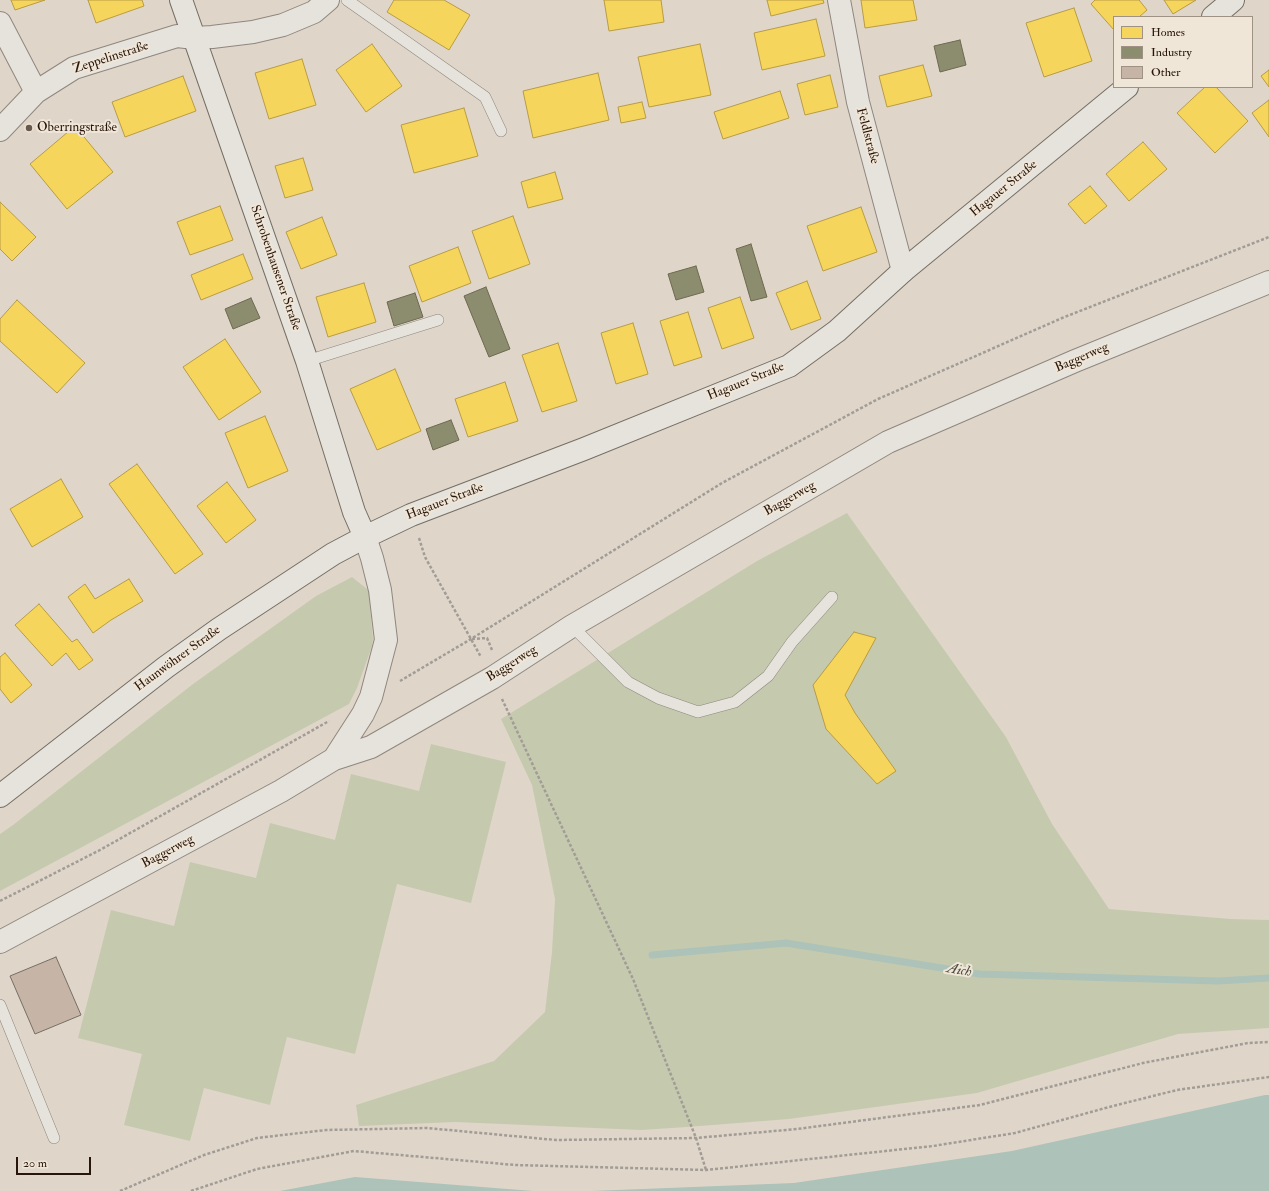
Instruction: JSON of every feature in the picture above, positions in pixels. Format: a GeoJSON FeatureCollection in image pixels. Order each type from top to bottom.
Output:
{"type":"FeatureCollection","features":[{"type":"Feature","properties":{"kind":"street","name":"Schrobenhausener Straße"},"geometry":{"type":"LineString","coordinates":[[181,0],[307,360],[354,512],[364,536]]}},
{"type":"Feature","properties":{"kind":"street"},"geometry":{"type":"LineString","coordinates":[[195,38],[253,32],[283,25],[314,12],[328,0]]}},
{"type":"Feature","properties":{"kind":"street","name":"Feldlstraße"},"geometry":{"type":"LineString","coordinates":[[839,0],[858,102],[903,271]]}},
{"type":"Feature","properties":{"kind":"street"},"geometry":{"type":"LineString","coordinates":[[1214,16],[1233,0]]}},
{"type":"Feature","properties":{"kind":"street"},"geometry":{"type":"LineString","coordinates":[[0,23],[36,92]]}},
{"type":"Feature","properties":{"kind":"street","name":"Zeppelinstraße"},"geometry":{"type":"LineString","coordinates":[[0,130],[36,92],[74,68],[176,36],[195,38]]}},
{"type":"Feature","properties":{"kind":"street","name":"Hagauer Straße"},"geometry":{"type":"LineString","coordinates":[[364,536],[411,515],[789,366],[837,332],[903,271],[1126,88]]}},
{"type":"Feature","properties":{"kind":"street","name":"Baggerweg"},"geometry":{"type":"LineString","coordinates":[[0,942],[281,791],[334,759],[371,747],[492,678],[572,626],[888,442],[1075,361],[1269,282]]}},
{"type":"Feature","properties":{"kind":"street","name":"Baggerweg"},"geometry":{"type":"LineString","coordinates":[[334,759],[363,714],[371,698],[386,640],[380,590],[372,558],[364,536]]}},
{"type":"Feature","properties":{"kind":"street","name":"Haunwöhrer Straße"},"geometry":{"type":"LineString","coordinates":[[0,796],[160,672],[219,629],[333,554],[364,536]]}},
{"type":"Feature","properties":{"kind":"lane"},"geometry":{"type":"LineString","coordinates":[[347,0],[485,97],[501,131]]}},
{"type":"Feature","properties":{"kind":"lane"},"geometry":{"type":"LineString","coordinates":[[307,360],[438,320]]}},
{"type":"Feature","properties":{"kind":"lane"},"geometry":{"type":"LineString","coordinates":[[572,626],[628,682],[658,698],[698,712],[735,702],[768,676],[792,642],[832,597]]}},
{"type":"Feature","properties":{"kind":"lane"},"geometry":{"type":"LineString","coordinates":[[0,1005],[54,1138]]}},
{"type":"Feature","properties":{"kind":"path"},"geometry":{"type":"LineString","coordinates":[[371,698],[471,639],[722,483],[878,399],[1062,318],[1269,237]]}},
{"type":"Feature","properties":{"kind":"path"},"geometry":{"type":"LineString","coordinates":[[411,515],[425,557],[471,639]]}},
{"type":"Feature","properties":{"kind":"path"},"geometry":{"type":"LineString","coordinates":[[492,678],[633,979],[696,1138],[706,1170]]}},
{"type":"Feature","properties":{"kind":"path"},"geometry":{"type":"LineString","coordinates":[[0,901],[100,850],[330,721]]}},
{"type":"Feature","properties":{"kind":"path"},"geometry":{"type":"LineString","coordinates":[[120,1191],[204,1155],[257,1138],[326,1130],[427,1128],[556,1140],[696,1138],[797,1129],[980,1105],[1143,1063],[1248,1043],[1269,1042]]}},
{"type":"Feature","properties":{"kind":"path"},"geometry":{"type":"LineString","coordinates":[[191,1191],[258,1169],[354,1150],[515,1165],[706,1170],[933,1146],[1015,1133],[1176,1090],[1269,1077]]}},
{"type":"Feature","properties":{"kind":"shaded area"},"geometry":{"type":"Polygon","coordinates":[[[847,513],[1006,737],[1052,824],[1109,909],[1231,919],[1269,920],[1269,1028],[1178,1034],[977,1093],[789,1119],[641,1130],[455,1122],[359,1126],[356,1105],[494,1061],[545,1012],[552,952],[555,899],[532,785],[501,719],[757,561],[847,513]]]}},
{"type":"Feature","properties":{"kind":"shaded area"},"geometry":{"type":"Polygon","coordinates":[[[352,577],[372,593],[369,595],[373,639],[372,646],[357,688],[349,704],[0,891],[0,834],[193,684],[316,596],[352,577]]]}},
{"type":"Feature","properties":{"kind":"shaded area"},"geometry":{"type":"Polygon","coordinates":[[[431,744],[506,762],[471,903],[397,884],[355,1054],[287,1037],[270,1105],[204,1088],[190,1141],[124,1125],[142,1054],[78,1038],[111,910],[174,926],[190,862],[256,878],[270,823],[335,840],[351,774],[419,791],[431,744]]]}},
{"type":"Feature","properties":{"kind":"shaded area"},"geometry":{"type":"Polygon","coordinates":[[[1269,1095],[1269,1191],[592,1191],[794,1183],[1012,1151],[1269,1095]]]}},
{"type":"Feature","properties":{"kind":"shaded area"},"geometry":{"type":"Polygon","coordinates":[[[355,1177],[533,1191],[280,1191],[355,1177]]]}},
{"type":"Feature","properties":{"kind":"building: Homes"},"geometry":{"type":"Polygon","coordinates":[[[11,0],[45,0],[15,10],[11,0]]]}},
{"type":"Feature","properties":{"kind":"building: Homes"},"geometry":{"type":"Polygon","coordinates":[[[88,0],[142,0],[144,6],[96,23],[88,0]]]}},
{"type":"Feature","properties":{"kind":"building: Homes"},"geometry":{"type":"Polygon","coordinates":[[[394,0],[444,0],[470,15],[449,50],[387,12],[394,0]]]}},
{"type":"Feature","properties":{"kind":"building: Homes"},"geometry":{"type":"Polygon","coordinates":[[[604,0],[661,0],[664,22],[609,31],[604,0]]]}},
{"type":"Feature","properties":{"kind":"building: Homes"},"geometry":{"type":"Polygon","coordinates":[[[767,0],[823,0],[824,3],[771,16],[767,0]]]}},
{"type":"Feature","properties":{"kind":"building: Homes"},"geometry":{"type":"Polygon","coordinates":[[[861,0],[913,0],[917,20],[865,28],[861,0]]]}},
{"type":"Feature","properties":{"kind":"building: Homes"},"geometry":{"type":"Polygon","coordinates":[[[1095,0],[1139,0],[1147,10],[1140,16],[1113,16],[1113,29],[1091,4],[1095,0]]]}},
{"type":"Feature","properties":{"kind":"building: Homes"},"geometry":{"type":"Polygon","coordinates":[[[1164,0],[1196,0],[1173,14],[1164,0]]]}},
{"type":"Feature","properties":{"kind":"building: Homes"},"geometry":{"type":"Polygon","coordinates":[[[1074,8],[1092,61],[1044,77],[1026,23],[1074,8]]]}},
{"type":"Feature","properties":{"kind":"building: Homes"},"geometry":{"type":"Polygon","coordinates":[[[816,19],[825,56],[762,70],[754,33],[816,19]]]}},
{"type":"Feature","properties":{"kind":"building: Homes"},"geometry":{"type":"Polygon","coordinates":[[[372,44],[402,86],[366,112],[336,70],[372,44]]]}},
{"type":"Feature","properties":{"kind":"building: Homes"},"geometry":{"type":"Polygon","coordinates":[[[700,44],[711,95],[649,107],[638,57],[700,44]]]}},
{"type":"Feature","properties":{"kind":"building: Homes"},"geometry":{"type":"Polygon","coordinates":[[[302,59],[316,105],[269,119],[255,73],[302,59]]]}},
{"type":"Feature","properties":{"kind":"building: Homes"},"geometry":{"type":"Polygon","coordinates":[[[923,65],[932,96],[887,107],[879,76],[923,65]]]}},
{"type":"Feature","properties":{"kind":"building: Homes"},"geometry":{"type":"Polygon","coordinates":[[[1269,70],[1269,87],[1261,76],[1269,70]]]}},
{"type":"Feature","properties":{"kind":"building: Homes"},"geometry":{"type":"Polygon","coordinates":[[[598,73],[609,120],[533,138],[523,91],[598,73]]]}},
{"type":"Feature","properties":{"kind":"building: Homes"},"geometry":{"type":"Polygon","coordinates":[[[830,75],[838,107],[805,115],[797,84],[830,75]]]}},
{"type":"Feature","properties":{"kind":"building: Homes"},"geometry":{"type":"Polygon","coordinates":[[[183,76],[196,111],[125,137],[112,102],[183,76]]]}},
{"type":"Feature","properties":{"kind":"building: Homes"},"geometry":{"type":"Polygon","coordinates":[[[1204,88],[1217,88],[1248,121],[1215,153],[1177,113],[1204,88]]]}},
{"type":"Feature","properties":{"kind":"building: Homes"},"geometry":{"type":"Polygon","coordinates":[[[780,91],[789,118],[723,139],[714,112],[780,91]]]}},
{"type":"Feature","properties":{"kind":"building: Homes"},"geometry":{"type":"Polygon","coordinates":[[[1269,100],[1269,137],[1252,113],[1269,100]]]}},
{"type":"Feature","properties":{"kind":"building: Homes"},"geometry":{"type":"Polygon","coordinates":[[[642,102],[646,118],[621,123],[618,107],[642,102]]]}},
{"type":"Feature","properties":{"kind":"building: Homes"},"geometry":{"type":"Polygon","coordinates":[[[464,108],[478,156],[414,173],[401,125],[464,108]]]}},
{"type":"Feature","properties":{"kind":"building: Homes"},"geometry":{"type":"Polygon","coordinates":[[[75,126],[113,172],[67,209],[30,164],[75,126]]]}},
{"type":"Feature","properties":{"kind":"building: Homes"},"geometry":{"type":"Polygon","coordinates":[[[1143,142],[1167,169],[1129,201],[1106,174],[1143,142]]]}},
{"type":"Feature","properties":{"kind":"building: Homes"},"geometry":{"type":"Polygon","coordinates":[[[303,158],[313,190],[285,198],[275,166],[303,158]]]}},
{"type":"Feature","properties":{"kind":"building: Homes"},"geometry":{"type":"Polygon","coordinates":[[[555,172],[563,199],[528,208],[521,182],[555,172]]]}},
{"type":"Feature","properties":{"kind":"building: Homes"},"geometry":{"type":"Polygon","coordinates":[[[1090,186],[1107,206],[1085,224],[1068,204],[1090,186]]]}},
{"type":"Feature","properties":{"kind":"building: Homes"},"geometry":{"type":"Polygon","coordinates":[[[0,202],[36,237],[12,261],[0,249],[0,202]]]}},
{"type":"Feature","properties":{"kind":"building: Homes"},"geometry":{"type":"Polygon","coordinates":[[[220,206],[233,240],[190,255],[177,222],[220,206]]]}},
{"type":"Feature","properties":{"kind":"building: Homes"},"geometry":{"type":"Polygon","coordinates":[[[861,207],[877,252],[823,271],[807,226],[861,207]]]}},
{"type":"Feature","properties":{"kind":"building: Homes"},"geometry":{"type":"Polygon","coordinates":[[[513,216],[530,264],[489,279],[472,231],[513,216]]]}},
{"type":"Feature","properties":{"kind":"building: Homes"},"geometry":{"type":"Polygon","coordinates":[[[322,217],[337,255],[301,269],[286,232],[322,217]]]}},
{"type":"Feature","properties":{"kind":"building: Homes"},"geometry":{"type":"Polygon","coordinates":[[[458,247],[471,283],[422,302],[409,266],[458,247]]]}},
{"type":"Feature","properties":{"kind":"building: Homes"},"geometry":{"type":"Polygon","coordinates":[[[243,254],[253,279],[201,300],[191,275],[243,254]]]}},
{"type":"Feature","properties":{"kind":"building: Homes"},"geometry":{"type":"Polygon","coordinates":[[[807,281],[821,319],[791,330],[776,293],[807,281]]]}},
{"type":"Feature","properties":{"kind":"building: Homes"},"geometry":{"type":"Polygon","coordinates":[[[364,283],[376,322],[328,337],[316,297],[364,283]]]}},
{"type":"Feature","properties":{"kind":"building: Homes"},"geometry":{"type":"Polygon","coordinates":[[[740,297],[754,338],[722,349],[708,308],[740,297]]]}},
{"type":"Feature","properties":{"kind":"building: Homes"},"geometry":{"type":"Polygon","coordinates":[[[17,300],[85,363],[57,393],[0,341],[0,319],[17,300]]]}},
{"type":"Feature","properties":{"kind":"building: Homes"},"geometry":{"type":"Polygon","coordinates":[[[688,312],[702,357],[674,366],[660,321],[688,312]]]}},
{"type":"Feature","properties":{"kind":"building: Homes"},"geometry":{"type":"Polygon","coordinates":[[[633,323],[648,374],[616,384],[601,333],[633,323]]]}},
{"type":"Feature","properties":{"kind":"building: Homes"},"geometry":{"type":"Polygon","coordinates":[[[225,339],[261,392],[219,420],[183,367],[225,339]]]}},
{"type":"Feature","properties":{"kind":"building: Homes"},"geometry":{"type":"Polygon","coordinates":[[[558,343],[577,401],[542,412],[522,355],[558,343]]]}},
{"type":"Feature","properties":{"kind":"building: Homes"},"geometry":{"type":"Polygon","coordinates":[[[395,369],[421,431],[377,450],[350,389],[395,369]]]}},
{"type":"Feature","properties":{"kind":"building: Homes"},"geometry":{"type":"Polygon","coordinates":[[[505,382],[518,421],[468,437],[455,399],[505,382]]]}},
{"type":"Feature","properties":{"kind":"building: Homes"},"geometry":{"type":"Polygon","coordinates":[[[265,416],[288,471],[248,488],[225,433],[265,416]]]}},
{"type":"Feature","properties":{"kind":"building: Homes"},"geometry":{"type":"Polygon","coordinates":[[[137,464],[203,554],[175,574],[109,484],[137,464]]]}},
{"type":"Feature","properties":{"kind":"building: Homes"},"geometry":{"type":"Polygon","coordinates":[[[61,479],[83,517],[32,547],[10,509],[61,479]]]}},
{"type":"Feature","properties":{"kind":"building: Homes"},"geometry":{"type":"Polygon","coordinates":[[[227,482],[256,520],[226,543],[197,506],[227,482]]]}},
{"type":"Feature","properties":{"kind":"building: Homes"},"geometry":{"type":"Polygon","coordinates":[[[129,579],[143,601],[111,620],[93,633],[68,597],[85,584],[95,599],[129,579]]]}},
{"type":"Feature","properties":{"kind":"building: Homes"},"geometry":{"type":"Polygon","coordinates":[[[39,604],[72,642],[77,639],[93,660],[79,670],[66,653],[52,666],[15,625],[39,604]]]}},
{"type":"Feature","properties":{"kind":"building: Homes"},"geometry":{"type":"Polygon","coordinates":[[[854,632],[876,638],[845,695],[855,713],[896,771],[877,784],[826,729],[813,685],[854,632]]]}},
{"type":"Feature","properties":{"kind":"building: Homes"},"geometry":{"type":"Polygon","coordinates":[[[5,653],[32,685],[11,703],[0,689],[0,657],[5,653]]]}},
{"type":"Feature","properties":{"kind":"building: Industry"},"geometry":{"type":"Polygon","coordinates":[[[960,40],[966,65],[940,72],[934,46],[960,40]]]}},
{"type":"Feature","properties":{"kind":"building: Industry"},"geometry":{"type":"Polygon","coordinates":[[[751,244],[767,297],[751,301],[736,249],[751,244]]]}},
{"type":"Feature","properties":{"kind":"building: Industry"},"geometry":{"type":"Polygon","coordinates":[[[696,266],[704,292],[676,300],[668,274],[696,266]]]}},
{"type":"Feature","properties":{"kind":"building: Industry"},"geometry":{"type":"Polygon","coordinates":[[[486,287],[510,349],[489,357],[464,296],[486,287]]]}},
{"type":"Feature","properties":{"kind":"building: Industry"},"geometry":{"type":"Polygon","coordinates":[[[415,293],[423,317],[394,326],[387,302],[415,293]]]}},
{"type":"Feature","properties":{"kind":"building: Industry"},"geometry":{"type":"Polygon","coordinates":[[[251,298],[260,318],[233,329],[225,309],[251,298]]]}},
{"type":"Feature","properties":{"kind":"building: Industry"},"geometry":{"type":"Polygon","coordinates":[[[451,420],[459,440],[433,450],[426,429],[451,420]]]}},
{"type":"Feature","properties":{"kind":"building: Other"},"geometry":{"type":"Polygon","coordinates":[[[56,957],[81,1015],[35,1034],[10,976],[56,957]]]}},
{"type":"Feature","properties":{"kind":"waterway","name":"Aich"},"geometry":{"type":"LineString","coordinates":[[652,955],[786,943],[979,974],[1218,981],[1269,978]]}},
{"type":"Feature","properties":{"kind":"place","name":"Oberringstraße"},"geometry":{"type":"Point","coordinates":[29,128]}}]}
